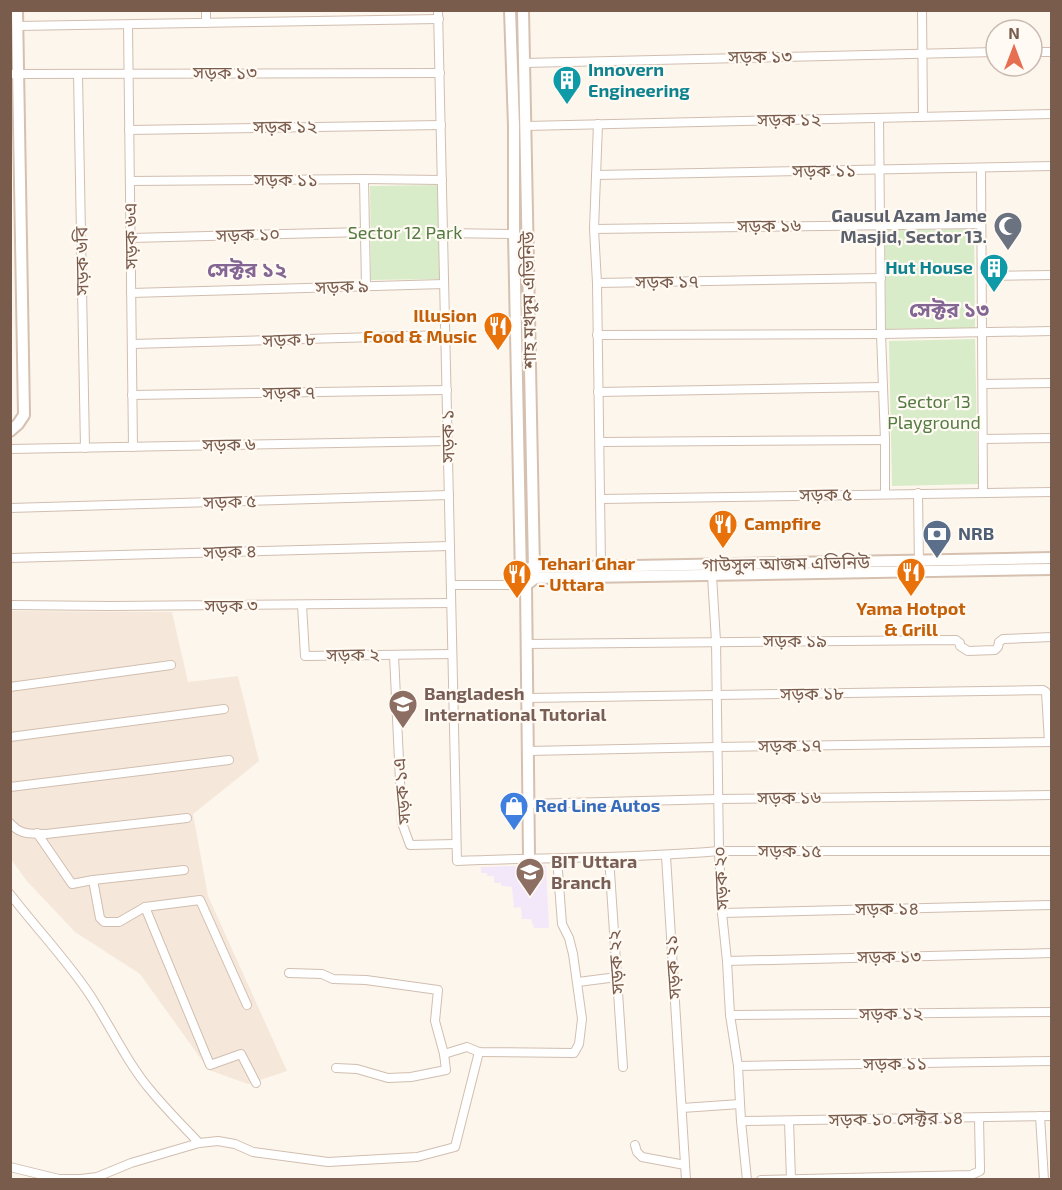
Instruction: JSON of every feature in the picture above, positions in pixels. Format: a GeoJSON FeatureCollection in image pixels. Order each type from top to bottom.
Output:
{"type":"FeatureCollection","features":[{"type":"Feature","properties":{"kind":"street"},"geometry":{"type":"LineString","coordinates":[[12,428],[24,415],[16,308],[14,74],[17,10]]}},
{"type":"Feature","properties":{"kind":"street"},"geometry":{"type":"LineString","coordinates":[[206,10],[206,23]]}},
{"type":"Feature","properties":{"kind":"street","name":"শাহ মখদুম এভিনিউ"},"geometry":{"type":"LineString","coordinates":[[510,10],[518,424],[527,576]]}},
{"type":"Feature","properties":{"kind":"street","name":"শাহ মখদুম এভিনিউ"},"geometry":{"type":"LineString","coordinates":[[523,10],[531,423],[526,644],[529,857]]}},
{"type":"Feature","properties":{"kind":"street"},"geometry":{"type":"LineString","coordinates":[[922,10],[922,117]]}},
{"type":"Feature","properties":{"kind":"street"},"geometry":{"type":"LineString","coordinates":[[17,26],[206,23],[439,15]]}},
{"type":"Feature","properties":{"kind":"street","name":"সড়ক ১"},"geometry":{"type":"LineString","coordinates":[[439,15],[457,861]]}},
{"type":"Feature","properties":{"kind":"street","name":"সড়ক ৬এ"},"geometry":{"type":"LineString","coordinates":[[128,25],[133,447]]}},
{"type":"Feature","properties":{"kind":"street","name":"সড়ক ১৩"},"geometry":{"type":"LineString","coordinates":[[524,63],[984,52]]}},
{"type":"Feature","properties":{"kind":"street","name":"সড়ক ১৩"},"geometry":{"type":"LineString","coordinates":[[14,74],[440,73]]}},
{"type":"Feature","properties":{"kind":"street","name":"সড়ক ৬বি"},"geometry":{"type":"LineString","coordinates":[[78,74],[85,448]]}},
{"type":"Feature","properties":{"kind":"street"},"geometry":{"type":"LineString","coordinates":[[513,90],[525,90]]}},
{"type":"Feature","properties":{"kind":"street","name":"সড়ক ১২"},"geometry":{"type":"LineString","coordinates":[[526,126],[1052,114]]}},
{"type":"Feature","properties":{"kind":"street"},"geometry":{"type":"LineString","coordinates":[[879,118],[885,494]]}},
{"type":"Feature","properties":{"kind":"street"},"geometry":{"type":"LineString","coordinates":[[598,124],[594,229],[597,283],[601,567]]}},
{"type":"Feature","properties":{"kind":"street","name":"সড়ক ১২"},"geometry":{"type":"LineString","coordinates":[[129,130],[441,125]]}},
{"type":"Feature","properties":{"kind":"street","name":"সড়ক ১১"},"geometry":{"type":"LineString","coordinates":[[596,175],[1052,166]]}},
{"type":"Feature","properties":{"kind":"street"},"geometry":{"type":"LineString","coordinates":[[981,168],[983,492]]}},
{"type":"Feature","properties":{"kind":"street"},"geometry":{"type":"LineString","coordinates":[[364,179],[366,286]]}},
{"type":"Feature","properties":{"kind":"street","name":"সড়ক ১১"},"geometry":{"type":"LineString","coordinates":[[130,181],[442,180]]}},
{"type":"Feature","properties":{"kind":"street"},"geometry":{"type":"LineString","coordinates":[[514,221],[527,221]]}},
{"type":"Feature","properties":{"kind":"street","name":"সড়ক ১৬"},"geometry":{"type":"LineString","coordinates":[[594,229],[981,224]]}},
{"type":"Feature","properties":{"kind":"street","name":"সড়ক ১০"},"geometry":{"type":"LineString","coordinates":[[130,238],[365,232]]}},
{"type":"Feature","properties":{"kind":"street"},"geometry":{"type":"LineString","coordinates":[[443,233],[514,234]]}},
{"type":"Feature","properties":{"kind":"street"},"geometry":{"type":"LineString","coordinates":[[982,276],[1052,275]]}},
{"type":"Feature","properties":{"kind":"street","name":"সড়ক ১৭"},"geometry":{"type":"LineString","coordinates":[[597,283],[881,278]]}},
{"type":"Feature","properties":{"kind":"street","name":"সড়ক ৯"},"geometry":{"type":"LineString","coordinates":[[131,293],[444,284]]}},
{"type":"Feature","properties":{"kind":"street"},"geometry":{"type":"LineString","coordinates":[[597,335],[1052,331]]}},
{"type":"Feature","properties":{"kind":"street","name":"সড়ক ৮"},"geometry":{"type":"LineString","coordinates":[[132,344],[445,335]]}},
{"type":"Feature","properties":{"kind":"street"},"geometry":{"type":"LineString","coordinates":[[983,384],[1052,383]]}},
{"type":"Feature","properties":{"kind":"street"},"geometry":{"type":"LineString","coordinates":[[598,392],[883,387]]}},
{"type":"Feature","properties":{"kind":"street","name":"সড়ক ৭"},"geometry":{"type":"LineString","coordinates":[[132,395],[447,390]]}},
{"type":"Feature","properties":{"kind":"street"},"geometry":{"type":"LineString","coordinates":[[518,424],[531,423]]}},
{"type":"Feature","properties":{"kind":"street"},"geometry":{"type":"LineString","coordinates":[[983,439],[1052,438]]}},
{"type":"Feature","properties":{"kind":"street"},"geometry":{"type":"LineString","coordinates":[[10,440],[13,448]]}},
{"type":"Feature","properties":{"kind":"street"},"geometry":{"type":"LineString","coordinates":[[600,442],[885,440]]}},
{"type":"Feature","properties":{"kind":"street","name":"সড়ক ৬"},"geometry":{"type":"LineString","coordinates":[[13,448],[448,441]]}},
{"type":"Feature","properties":{"kind":"street","name":"সড়ক ৫"},"geometry":{"type":"LineString","coordinates":[[601,499],[1052,492]]}},
{"type":"Feature","properties":{"kind":"street"},"geometry":{"type":"LineString","coordinates":[[918,493],[919,567]]}},
{"type":"Feature","properties":{"kind":"street","name":"সড়ক ৫"},"geometry":{"type":"LineString","coordinates":[[10,508],[449,495]]}},
{"type":"Feature","properties":{"kind":"street","name":"সড়ক ৪"},"geometry":{"type":"LineString","coordinates":[[10,558],[450,546]]}},
{"type":"Feature","properties":{"kind":"street","name":"গাউসুল আজম এভিনিউ"},"geometry":{"type":"LineString","coordinates":[[527,576],[712,576],[919,567],[1052,558]]}},
{"type":"Feature","properties":{"kind":"street","name":"গাউসুল আজম এভিনিউ"},"geometry":{"type":"LineString","coordinates":[[527,576],[601,567],[1052,569]]}},
{"type":"Feature","properties":{"kind":"street"},"geometry":{"type":"LineString","coordinates":[[451,585],[527,576]]}},
{"type":"Feature","properties":{"kind":"street","name":"সড়ক ২০"},"geometry":{"type":"LineString","coordinates":[[712,576],[716,641],[722,913],[747,1179]]}},
{"type":"Feature","properties":{"kind":"street","name":"সড়ক ৩"},"geometry":{"type":"LineString","coordinates":[[10,605],[451,603]]}},
{"type":"Feature","properties":{"kind":"street","name":"সড়ক ২"},"geometry":{"type":"LineString","coordinates":[[302,605],[305,656],[452,654]]}},
{"type":"Feature","properties":{"kind":"street","name":"সড়ক ১৯"},"geometry":{"type":"LineString","coordinates":[[526,644],[956,640],[968,651],[995,650],[1003,639],[1052,637]]}},
{"type":"Feature","properties":{"kind":"street","name":"সড়ক ১এ"},"geometry":{"type":"LineString","coordinates":[[394,655],[402,823],[410,845],[456,844]]}},
{"type":"Feature","properties":{"kind":"street"},"geometry":{"type":"LineString","coordinates":[[10,687],[171,665]]}},
{"type":"Feature","properties":{"kind":"street","name":"সড়ক ১৮"},"geometry":{"type":"LineString","coordinates":[[528,698],[1043,690],[1046,692],[1050,742]]}},
{"type":"Feature","properties":{"kind":"street"},"geometry":{"type":"LineString","coordinates":[[10,737],[224,709]]}},
{"type":"Feature","properties":{"kind":"street","name":"সড়ক ১৭"},"geometry":{"type":"LineString","coordinates":[[528,751],[1050,742]]}},
{"type":"Feature","properties":{"kind":"street"},"geometry":{"type":"LineString","coordinates":[[10,787],[229,760]]}},
{"type":"Feature","properties":{"kind":"street","name":"সড়ক ১৬"},"geometry":{"type":"LineString","coordinates":[[527,804],[1052,795]]}},
{"type":"Feature","properties":{"kind":"street"},"geometry":{"type":"LineString","coordinates":[[10,823],[26,835],[187,818]]}},
{"type":"Feature","properties":{"kind":"street"},"geometry":{"type":"LineString","coordinates":[[37,833],[72,884],[184,870]]}},
{"type":"Feature","properties":{"kind":"street","name":"সড়ক ১৫"},"geometry":{"type":"LineString","coordinates":[[457,861],[529,857],[666,856],[719,851],[1052,851]]}},
{"type":"Feature","properties":{"kind":"street","name":"সড়ক ২১"},"geometry":{"type":"LineString","coordinates":[[666,856],[686,1179]]}},
{"type":"Feature","properties":{"kind":"street","name":"সড়ক ২২"},"geometry":{"type":"LineString","coordinates":[[609,857],[622,1067]]}},
{"type":"Feature","properties":{"kind":"street"},"geometry":{"type":"LineString","coordinates":[[444,1054],[467,1047],[479,1052],[574,1053],[579,1044],[582,1019],[573,954],[562,924],[557,858]]}},
{"type":"Feature","properties":{"kind":"street"},"geometry":{"type":"LineString","coordinates":[[93,880],[100,918],[104,922],[119,922],[145,908],[200,900],[247,1005]]}},
{"type":"Feature","properties":{"kind":"street"},"geometry":{"type":"LineString","coordinates":[[10,894],[89,995],[151,1091],[199,1143]]}},
{"type":"Feature","properties":{"kind":"street","name":"সড়ক ১৪"},"geometry":{"type":"LineString","coordinates":[[722,913],[1052,905]]}},
{"type":"Feature","properties":{"kind":"street"},"geometry":{"type":"LineString","coordinates":[[145,908],[210,1065],[241,1054],[256,1083]]}},
{"type":"Feature","properties":{"kind":"street","name":"সড়ক ১৩"},"geometry":{"type":"LineString","coordinates":[[727,961],[1052,953]]}},
{"type":"Feature","properties":{"kind":"street"},"geometry":{"type":"LineString","coordinates":[[290,973],[322,974],[333,979],[366,980],[438,990],[435,1021],[446,1070],[411,1077],[388,1078],[357,1069],[336,1068]]}},
{"type":"Feature","properties":{"kind":"street"},"geometry":{"type":"LineString","coordinates":[[578,982],[617,977]]}},
{"type":"Feature","properties":{"kind":"street","name":"সড়ক ১২"},"geometry":{"type":"LineString","coordinates":[[730,1016],[1052,1012]]}},
{"type":"Feature","properties":{"kind":"street"},"geometry":{"type":"LineString","coordinates":[[10,1167],[34,1176],[59,1179],[97,1177],[131,1163],[199,1143],[218,1141],[235,1144],[253,1152],[328,1162],[417,1157],[455,1148],[479,1052]]}},
{"type":"Feature","properties":{"kind":"street","name":"সড়ক ১১"},"geometry":{"type":"LineString","coordinates":[[738,1066],[1052,1062]]}},
{"type":"Feature","properties":{"kind":"street"},"geometry":{"type":"LineString","coordinates":[[682,1108],[740,1104]]}},
{"type":"Feature","properties":{"kind":"street"},"geometry":{"type":"LineString","coordinates":[[1040,1116],[1044,1179]]}},
{"type":"Feature","properties":{"kind":"street","name":"সড়ক ১০ সেক্টর ১৪"},"geometry":{"type":"LineString","coordinates":[[741,1121],[1052,1116]]}},
{"type":"Feature","properties":{"kind":"street"},"geometry":{"type":"LineString","coordinates":[[761,1179],[977,1174],[980,1171],[979,1118]]}},
{"type":"Feature","properties":{"kind":"street"},"geometry":{"type":"LineString","coordinates":[[789,1120],[791,1179]]}},
{"type":"Feature","properties":{"kind":"street"},"geometry":{"type":"LineString","coordinates":[[635,1145],[642,1157],[685,1166]]}},
{"type":"Feature","properties":{"kind":"shaded area"},"geometry":{"type":"Polygon","coordinates":[[[10,611],[172,612],[188,682],[238,676],[259,761],[193,814],[208,896],[287,1071],[248,1084],[209,1070],[140,974],[75,932],[26,880],[11,859],[10,611]]]}},
{"type":"Feature","properties":{"kind":"shaded area","name":"BIT Uttara Branch"},"geometry":{"type":"Polygon","coordinates":[[[545,865],[549,928],[534,928],[531,919],[522,919],[521,907],[514,908],[512,887],[494,883],[494,876],[481,873],[481,867],[545,865]]]}},
{"type":"Feature","properties":{"kind":"green space","name":"Sector 12 Park"},"geometry":{"type":"Polygon","coordinates":[[[439,185],[439,279],[371,280],[370,186],[439,185]]]}},
{"type":"Feature","properties":{"kind":"green space"},"geometry":{"type":"Polygon","coordinates":[[[974,229],[975,328],[886,329],[885,230],[974,229]]]}},
{"type":"Feature","properties":{"kind":"green space","name":"Sector 13 Playground"},"geometry":{"type":"Polygon","coordinates":[[[975,339],[978,484],[892,486],[889,341],[975,339]]]}},
{"type":"Feature","properties":{"kind":"place","name":"Innovern Engineering"},"geometry":{"type":"Point","coordinates":[567,106]}},
{"type":"Feature","properties":{"kind":"place","name":"Gausul Azam Jame Masjid, Sector 13."},"geometry":{"type":"Point","coordinates":[1008,252]}},
{"type":"Feature","properties":{"kind":"place","name":"Hut House"},"geometry":{"type":"Point","coordinates":[994,294]}},
{"type":"Feature","properties":{"kind":"place","name":"Illusion Food & Music"},"geometry":{"type":"Point","coordinates":[498,352]}},
{"type":"Feature","properties":{"kind":"place","name":"Campfire"},"geometry":{"type":"Point","coordinates":[723,550]}},
{"type":"Feature","properties":{"kind":"place","name":"NRB"},"geometry":{"type":"Point","coordinates":[937,560]}},
{"type":"Feature","properties":{"kind":"place","name":"Yama Hotpot & Grill"},"geometry":{"type":"Point","coordinates":[911,598]}},
{"type":"Feature","properties":{"kind":"place","name":"Tehari Ghar - Uttara"},"geometry":{"type":"Point","coordinates":[517,600]}},
{"type":"Feature","properties":{"kind":"place","name":"Bangladesh International Tutorial"},"geometry":{"type":"Point","coordinates":[403,730]}},
{"type":"Feature","properties":{"kind":"place","name":"Red Line Autos"},"geometry":{"type":"Point","coordinates":[514,832]}},
{"type":"Feature","properties":{"kind":"place","name":"BIT Uttara Branch"},"geometry":{"type":"Point","coordinates":[530,898]}},
{"type":"Feature","properties":{"kind":"district","name":"সেক্টর ১২"},"geometry":{"type":"Point","coordinates":[247,270]}},
{"type":"Feature","properties":{"kind":"district","name":"সেক্টর ১৩"},"geometry":{"type":"Point","coordinates":[949,310]}}]}
